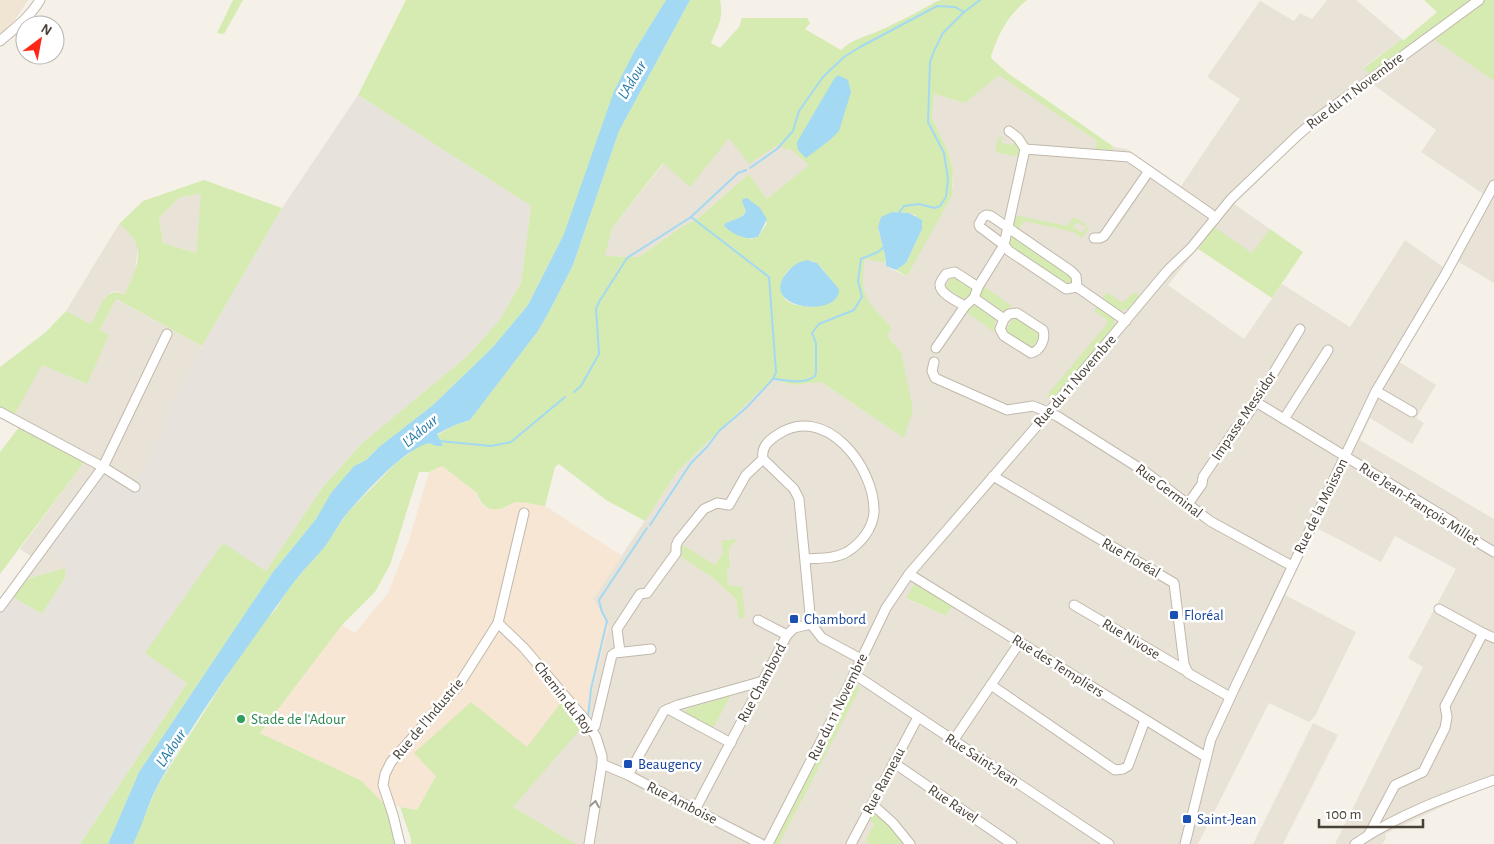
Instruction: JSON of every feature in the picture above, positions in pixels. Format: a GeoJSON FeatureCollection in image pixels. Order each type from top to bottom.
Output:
{"type":"FeatureCollection","features":[{"type":"Feature","properties":{"kind":"street"},"geometry":{"type":"LineString","coordinates":[[0,41],[35,9],[40,0]]}},
{"type":"Feature","properties":{"kind":"street","name":"Rue du 11 Novembre"},"geometry":{"type":"LineString","coordinates":[[768,844],[886,608],[909,574],[1168,270],[1191,248],[1252,178],[1298,135],[1369,80],[1479,0]]}},
{"type":"Feature","properties":{"kind":"street"},"geometry":{"type":"LineString","coordinates":[[936,348],[965,306],[974,298],[978,287],[1004,245],[1025,149],[1018,138],[1009,130]]}},
{"type":"Feature","properties":{"kind":"street"},"geometry":{"type":"LineString","coordinates":[[1025,149],[1129,157],[1211,214],[1215,219]]}},
{"type":"Feature","properties":{"kind":"street"},"geometry":{"type":"LineString","coordinates":[[1094,238],[1104,236],[1149,171]]}},
{"type":"Feature","properties":{"kind":"street","name":"Rue de la Moisson"},"geometry":{"type":"LineString","coordinates":[[1185,844],[1206,757],[1230,698],[1376,391],[1445,275],[1494,185]]}},
{"type":"Feature","properties":{"kind":"street"},"geometry":{"type":"LineString","coordinates":[[1077,287],[1076,276],[1072,271],[986,215],[983,217],[979,224],[981,229],[1004,245],[1009,251],[1066,289],[1077,287],[1126,321]]}},
{"type":"Feature","properties":{"kind":"street"},"geometry":{"type":"LineString","coordinates":[[965,306],[940,288],[943,278],[946,274],[955,272],[978,287]]}},
{"type":"Feature","properties":{"kind":"street"},"geometry":{"type":"LineString","coordinates":[[974,298],[1004,319]]}},
{"type":"Feature","properties":{"kind":"street"},"geometry":{"type":"LineString","coordinates":[[1017,313],[1044,330],[1044,340],[1039,348],[1031,353],[1004,336],[1000,329],[1004,319],[1009,314],[1017,313]]}},
{"type":"Feature","properties":{"kind":"street","name":"Impasse Messidor"},"geometry":{"type":"LineString","coordinates":[[1188,504],[1230,436],[1256,402],[1300,329]]}},
{"type":"Feature","properties":{"kind":"street"},"geometry":{"type":"LineString","coordinates":[[0,607],[103,467],[167,334]]}},
{"type":"Feature","properties":{"kind":"street"},"geometry":{"type":"LineString","coordinates":[[1284,419],[1328,350]]}},
{"type":"Feature","properties":{"kind":"street","name":"Rue Germinal"},"geometry":{"type":"LineString","coordinates":[[934,362],[932,371],[935,378],[1007,410],[1033,406],[1076,427],[1147,473],[1210,521],[1292,566]]}},
{"type":"Feature","properties":{"kind":"street"},"geometry":{"type":"LineString","coordinates":[[1376,391],[1412,412]]}},
{"type":"Feature","properties":{"kind":"street","name":"Rue Jean-François Millet"},"geometry":{"type":"LineString","coordinates":[[1256,402],[1453,522],[1464,534],[1494,552]]}},
{"type":"Feature","properties":{"kind":"street"},"geometry":{"type":"LineString","coordinates":[[0,412],[103,467],[135,487]]}},
{"type":"Feature","properties":{"kind":"street"},"geometry":{"type":"LineString","coordinates":[[805,560],[846,553],[859,542],[869,529],[874,512],[870,487],[861,466],[838,438],[815,426],[798,426],[782,431],[765,446],[762,453],[763,459],[794,489],[799,499],[811,624],[822,638],[861,659]]}},
{"type":"Feature","properties":{"kind":"street"},"geometry":{"type":"LineString","coordinates":[[620,652],[617,629],[640,594],[647,593],[676,553],[678,541],[704,509],[717,503],[729,504],[746,475],[763,459]]}},
{"type":"Feature","properties":{"kind":"street","name":"Rue Floréal"},"geometry":{"type":"LineString","coordinates":[[993,476],[1174,583],[1184,664],[1188,672]]}},
{"type":"Feature","properties":{"kind":"street","name":"Rue de l'Industrie"},"geometry":{"type":"LineString","coordinates":[[400,844],[383,785],[385,774],[391,762],[458,686],[498,623],[524,513]]}},
{"type":"Feature","properties":{"kind":"street","name":"Rue des Templiers"},"geometry":{"type":"LineString","coordinates":[[909,574],[1206,757]]}},
{"type":"Feature","properties":{"kind":"street","name":"Rue Nivose"},"geometry":{"type":"LineString","coordinates":[[1074,605],[1188,672]]}},
{"type":"Feature","properties":{"kind":"street"},"geometry":{"type":"LineString","coordinates":[[1439,609],[1494,638]]}},
{"type":"Feature","properties":{"kind":"street"},"geometry":{"type":"LineString","coordinates":[[758,620],[787,635]]}},
{"type":"Feature","properties":{"kind":"street","name":"Chemin du Roy"},"geometry":{"type":"LineString","coordinates":[[498,623],[524,648],[578,709],[592,729],[602,756],[602,764],[588,844]]}},
{"type":"Feature","properties":{"kind":"street","name":"Rue Chambord"},"geometry":{"type":"LineString","coordinates":[[695,810],[787,635],[794,628],[811,624]]}},
{"type":"Feature","properties":{"kind":"street"},"geometry":{"type":"LineString","coordinates":[[1369,834],[1395,785],[1423,772],[1446,728],[1445,706],[1483,633]]}},
{"type":"Feature","properties":{"kind":"street"},"geometry":{"type":"LineString","coordinates":[[953,741],[1020,642]]}},
{"type":"Feature","properties":{"kind":"street"},"geometry":{"type":"LineString","coordinates":[[592,729],[595,726],[611,658],[615,653],[651,649]]}},
{"type":"Feature","properties":{"kind":"street"},"geometry":{"type":"LineString","coordinates":[[1188,672],[1230,698]]}},
{"type":"Feature","properties":{"kind":"street","name":"Rue Saint-Jean"},"geometry":{"type":"LineString","coordinates":[[854,674],[1109,844]]}},
{"type":"Feature","properties":{"kind":"street"},"geometry":{"type":"LineString","coordinates":[[628,775],[664,711],[678,705],[763,681]]}},
{"type":"Feature","properties":{"kind":"street"},"geometry":{"type":"LineString","coordinates":[[991,685],[1115,770],[1128,766],[1144,720]]}},
{"type":"Feature","properties":{"kind":"street"},"geometry":{"type":"LineString","coordinates":[[668,710],[731,743]]}},
{"type":"Feature","properties":{"kind":"street","name":"Rue Rameau"},"geometry":{"type":"LineString","coordinates":[[851,844],[918,717]]}},
{"type":"Feature","properties":{"kind":"street","name":"Rue Ravel"},"geometry":{"type":"LineString","coordinates":[[894,763],[1012,844]]}},
{"type":"Feature","properties":{"kind":"street","name":"Rue Amboise"},"geometry":{"type":"LineString","coordinates":[[602,764],[628,775],[760,844]]}},
{"type":"Feature","properties":{"kind":"street"},"geometry":{"type":"LineString","coordinates":[[1355,844],[1369,834],[1426,807],[1494,780]]}},
{"type":"Feature","properties":{"kind":"street"},"geometry":{"type":"LineString","coordinates":[[872,804],[893,823],[910,844]]}},
{"type":"Feature","properties":{"kind":"shaded area"},"geometry":{"type":"Polygon","coordinates":[[[0,0],[28,0],[18,15],[15,15],[15,20],[11,26],[0,35],[0,0]]]}},
{"type":"Feature","properties":{"kind":"shaded area"},"geometry":{"type":"Polygon","coordinates":[[[1327,0],[1356,0],[1402,39],[1364,67],[1369,74],[1426,33],[1494,81],[1494,283],[1452,258],[1485,195],[1421,152],[1436,130],[1371,83],[1320,122],[1276,160],[1234,204],[1270,229],[1253,254],[1214,228],[1168,285],[1244,339],[1282,284],[1350,327],[1405,240],[1450,272],[1398,361],[1436,385],[1416,418],[1424,423],[1412,444],[1370,418],[1360,440],[1494,519],[1494,784],[1385,834],[1386,839],[1382,844],[1335,844],[1423,667],[1408,658],[1456,569],[1395,536],[1381,562],[1315,527],[1285,595],[1356,632],[1315,716],[1309,722],[1269,703],[1198,844],[905,844],[874,824],[865,841],[869,844],[779,844],[859,687],[853,688],[774,844],[576,844],[513,807],[532,784],[609,627],[593,599],[677,472],[772,379],[793,385],[821,382],[904,438],[901,352],[887,336],[892,328],[866,300],[861,281],[865,258],[885,263],[886,266],[907,276],[953,187],[953,170],[948,151],[932,118],[934,94],[965,103],[999,74],[1097,141],[1110,153],[1114,147],[1127,149],[1181,186],[1240,99],[1207,77],[1260,1],[1294,21],[1300,13],[1312,19],[1327,0]],[[1034,251],[1029,259],[1048,271],[1047,274],[1053,264],[1034,251]],[[959,278],[950,291],[959,296],[958,299],[964,301],[968,284],[967,286],[958,280],[959,278]],[[1017,316],[1027,346],[1035,348],[1033,347],[1040,336],[1038,332],[1017,316]],[[736,539],[723,553],[715,565],[682,553],[680,556],[714,579],[736,599],[739,618],[742,587],[728,586],[727,569],[730,568],[729,547],[736,539]],[[915,584],[907,599],[946,616],[951,607],[915,584]]]}},
{"type":"Feature","properties":{"kind":"shaded area"},"geometry":{"type":"Polygon","coordinates":[[[358,95],[531,206],[521,283],[499,321],[465,358],[362,443],[322,488],[266,571],[222,543],[187,683],[80,844],[0,844],[0,611],[11,596],[42,614],[66,576],[63,560],[58,560],[52,554],[52,543],[103,472],[133,490],[162,431],[167,412],[202,346],[282,208],[358,95]]]}},
{"type":"Feature","properties":{"kind":"shaded area"},"geometry":{"type":"Polygon","coordinates":[[[729,138],[789,147],[810,165],[767,199],[749,174],[697,219],[683,226],[639,257],[604,256],[612,228],[664,163],[729,138]]]}},
{"type":"Feature","properties":{"kind":"shaded area"},"geometry":{"type":"Polygon","coordinates":[[[202,194],[196,253],[163,243],[159,218],[180,197],[202,194]]]}},
{"type":"Feature","properties":{"kind":"shaded area"},"geometry":{"type":"Polygon","coordinates":[[[119,224],[130,233],[138,247],[135,271],[124,295],[116,291],[111,292],[105,297],[91,324],[66,311],[119,224]]]}},
{"type":"Feature","properties":{"kind":"shaded area"},"geometry":{"type":"Polygon","coordinates":[[[115,299],[202,346],[167,412],[162,431],[133,491],[63,560],[65,568],[23,580],[17,576],[32,557],[20,549],[85,461],[11,421],[42,364],[86,384],[109,335],[100,331],[115,299]]]}},
{"type":"Feature","properties":{"kind":"shaded area"},"geometry":{"type":"Polygon","coordinates":[[[442,466],[477,493],[480,502],[485,507],[493,509],[505,508],[515,501],[545,506],[622,556],[593,599],[609,627],[583,726],[563,701],[528,748],[436,776],[417,810],[384,804],[362,781],[260,733],[342,625],[355,633],[388,593],[409,540],[429,472],[442,466]]]}},
{"type":"Feature","properties":{"kind":"shaded area"},"geometry":{"type":"Polygon","coordinates":[[[1313,723],[1338,735],[1283,844],[1253,844],[1313,723]]]}},
{"type":"Feature","properties":{"kind":"green space"},"geometry":{"type":"Polygon","coordinates":[[[233,0],[243,0],[224,34],[217,33],[233,0]]]}},
{"type":"Feature","properties":{"kind":"green space"},"geometry":{"type":"Polygon","coordinates":[[[406,0],[666,0],[635,50],[564,234],[528,305],[493,347],[433,405],[379,447],[366,460],[354,466],[332,493],[316,519],[273,572],[139,772],[108,844],[80,844],[187,683],[145,653],[223,543],[266,571],[322,488],[362,443],[465,358],[499,321],[521,283],[531,206],[358,95],[406,0]]]}},
{"type":"Feature","properties":{"kind":"green space"},"geometry":{"type":"Polygon","coordinates":[[[690,0],[720,0],[721,17],[711,43],[720,48],[739,27],[742,18],[807,18],[810,23],[805,29],[841,50],[855,40],[883,29],[941,0],[1027,0],[1004,25],[991,56],[992,59],[1009,74],[1114,147],[1110,153],[1107,153],[1107,150],[1096,149],[1097,141],[999,75],[965,103],[934,94],[932,118],[948,151],[953,170],[952,196],[907,276],[896,270],[906,263],[922,229],[915,215],[909,213],[892,212],[878,227],[885,255],[885,263],[865,259],[863,272],[864,291],[867,298],[892,328],[887,336],[901,352],[913,409],[904,438],[821,382],[793,385],[772,379],[677,472],[645,521],[606,500],[559,464],[555,467],[545,506],[517,502],[498,509],[483,505],[477,493],[442,466],[429,472],[419,472],[390,565],[375,592],[342,625],[260,733],[362,781],[384,804],[391,823],[395,844],[133,844],[157,787],[218,690],[259,628],[275,610],[292,584],[325,546],[348,512],[395,464],[420,445],[429,442],[436,446],[443,446],[437,435],[455,425],[470,420],[538,331],[573,265],[619,131],[690,0]],[[729,138],[690,187],[663,163],[612,228],[605,256],[639,257],[683,226],[697,219],[749,174],[767,199],[809,165],[789,148],[785,150],[779,144],[749,164],[729,138]],[[742,202],[746,211],[740,218],[727,222],[730,231],[751,239],[758,237],[767,223],[742,202]],[[813,261],[798,264],[789,269],[783,278],[781,284],[782,294],[792,304],[820,306],[838,289],[822,268],[813,261]]]}},
{"type":"Feature","properties":{"kind":"green space"},"geometry":{"type":"Polygon","coordinates":[[[1424,0],[1472,0],[1369,74],[1364,68],[1402,39],[1404,40],[1437,12],[1424,0]]]}},
{"type":"Feature","properties":{"kind":"green space"},"geometry":{"type":"Polygon","coordinates":[[[1485,0],[1494,0],[1494,81],[1432,38],[1485,0]]]}},
{"type":"Feature","properties":{"kind":"green space"},"geometry":{"type":"Polygon","coordinates":[[[998,137],[1002,137],[1001,143],[1012,145],[1014,140],[1021,148],[1019,157],[995,152],[998,137]]]}},
{"type":"Feature","properties":{"kind":"green space"},"geometry":{"type":"Polygon","coordinates":[[[204,180],[282,208],[202,346],[116,299],[100,330],[109,335],[87,384],[42,365],[11,421],[0,415],[0,367],[46,332],[66,311],[91,324],[107,296],[112,293],[124,295],[138,257],[134,241],[119,224],[143,201],[204,180]],[[201,194],[180,197],[159,218],[163,243],[196,253],[201,194]]]}},
{"type":"Feature","properties":{"kind":"green space"},"geometry":{"type":"Polygon","coordinates":[[[1015,215],[1067,226],[1074,217],[1087,225],[1084,226],[1077,222],[1073,227],[1082,233],[1086,227],[1090,227],[1082,238],[1073,232],[1024,221],[1018,230],[1013,225],[1015,215]]]}},
{"type":"Feature","properties":{"kind":"green space"},"geometry":{"type":"Polygon","coordinates":[[[1214,227],[1252,253],[1270,229],[1303,252],[1272,298],[1198,249],[1214,227]]]}},
{"type":"Feature","properties":{"kind":"green space"},"geometry":{"type":"Polygon","coordinates":[[[1012,237],[1017,237],[1034,251],[1071,274],[1073,280],[1068,285],[1009,248],[1008,241],[1012,237]]]}},
{"type":"Feature","properties":{"kind":"green space"},"geometry":{"type":"Polygon","coordinates":[[[953,276],[959,277],[958,280],[971,287],[971,298],[964,301],[957,299],[959,296],[951,291],[949,293],[945,287],[953,276]]]}},
{"type":"Feature","properties":{"kind":"green space"},"geometry":{"type":"Polygon","coordinates":[[[983,286],[1012,306],[1003,311],[1003,313],[980,297],[980,291],[983,286]]]}},
{"type":"Feature","properties":{"kind":"green space"},"geometry":{"type":"Polygon","coordinates":[[[1107,292],[1121,302],[1134,292],[1141,297],[1129,309],[1119,311],[1102,299],[1107,292]]]}},
{"type":"Feature","properties":{"kind":"green space"},"geometry":{"type":"Polygon","coordinates":[[[977,306],[998,321],[995,321],[994,332],[966,312],[968,307],[977,306]]]}},
{"type":"Feature","properties":{"kind":"green space"},"geometry":{"type":"Polygon","coordinates":[[[1097,306],[1114,317],[1114,322],[1117,326],[1054,400],[1048,398],[1047,395],[1107,324],[1106,319],[1094,311],[1097,306]]]}},
{"type":"Feature","properties":{"kind":"green space"},"geometry":{"type":"Polygon","coordinates":[[[1017,316],[1037,331],[1039,330],[1040,337],[1033,346],[1034,350],[1005,331],[1014,317],[1017,316]]]}},
{"type":"Feature","properties":{"kind":"green space"},"geometry":{"type":"Polygon","coordinates":[[[20,426],[85,461],[0,574],[0,452],[20,426]]]}},
{"type":"Feature","properties":{"kind":"green space"},"geometry":{"type":"Polygon","coordinates":[[[736,539],[729,548],[730,568],[727,569],[728,585],[742,587],[745,617],[739,619],[736,599],[714,579],[680,556],[682,553],[679,546],[681,544],[715,565],[723,553],[721,541],[736,539]]]}},
{"type":"Feature","properties":{"kind":"green space"},"geometry":{"type":"Polygon","coordinates":[[[65,568],[66,576],[42,614],[11,596],[23,580],[65,568]]]}},
{"type":"Feature","properties":{"kind":"green space"},"geometry":{"type":"Polygon","coordinates":[[[915,583],[952,606],[946,616],[906,598],[915,583]]]}},
{"type":"Feature","properties":{"kind":"green space"},"geometry":{"type":"Polygon","coordinates":[[[856,685],[859,687],[859,690],[779,844],[774,844],[853,688],[856,685]]]}},
{"type":"Feature","properties":{"kind":"green space"},"geometry":{"type":"Polygon","coordinates":[[[730,696],[712,731],[685,714],[686,710],[690,708],[730,696]]]}},
{"type":"Feature","properties":{"kind":"green space"},"geometry":{"type":"Polygon","coordinates":[[[563,700],[583,726],[513,807],[576,844],[411,844],[400,807],[417,810],[436,776],[414,753],[471,702],[527,747],[563,700]]]}},
{"type":"Feature","properties":{"kind":"green space"},"geometry":{"type":"Polygon","coordinates":[[[873,811],[883,817],[905,844],[869,844],[865,841],[874,824],[868,819],[873,811]]]}},
{"type":"Feature","properties":{"kind":"water","name":"L'Adour"},"geometry":{"type":"Polygon","coordinates":[[[666,0],[690,0],[619,131],[573,265],[538,331],[470,420],[437,434],[443,446],[429,443],[408,453],[386,472],[349,511],[326,545],[291,586],[205,708],[158,785],[133,844],[108,844],[139,772],[273,572],[316,519],[331,493],[354,466],[366,460],[379,447],[433,405],[493,347],[528,305],[564,234],[614,91],[635,50],[666,0]]]}},
{"type":"Feature","properties":{"kind":"water"},"geometry":{"type":"Polygon","coordinates":[[[838,75],[848,80],[851,92],[839,131],[806,158],[798,150],[797,142],[838,75]]]}},
{"type":"Feature","properties":{"kind":"water"},"geometry":{"type":"Polygon","coordinates":[[[747,198],[760,208],[767,219],[758,237],[754,238],[739,236],[724,225],[744,214],[746,211],[742,202],[743,199],[747,198]]]}},
{"type":"Feature","properties":{"kind":"water"},"geometry":{"type":"Polygon","coordinates":[[[892,212],[909,213],[922,220],[922,229],[906,263],[896,270],[886,266],[878,227],[881,217],[892,212]]]}},
{"type":"Feature","properties":{"kind":"water"},"geometry":{"type":"Polygon","coordinates":[[[807,260],[817,263],[839,289],[836,298],[827,304],[816,307],[803,306],[791,302],[783,296],[780,287],[785,275],[794,265],[807,260]]]}},
{"type":"Feature","properties":{"kind":"waterway"},"geometry":{"type":"LineString","coordinates":[[750,168],[777,149],[793,131],[799,111],[823,77],[844,57],[937,6],[955,7],[964,12],[980,0]]}},
{"type":"Feature","properties":{"kind":"waterway"},"geometry":{"type":"LineString","coordinates":[[897,215],[904,206],[919,204],[935,208],[940,206],[946,197],[948,179],[944,153],[928,122],[930,62],[943,33],[964,12]]}},
{"type":"Feature","properties":{"kind":"waterway"},"geometry":{"type":"LineString","coordinates":[[574,392],[581,386],[599,354],[596,309],[627,258],[691,217],[738,173],[746,170]]}},
{"type":"Feature","properties":{"kind":"waterway"},"geometry":{"type":"LineString","coordinates":[[650,525],[691,463],[707,447],[719,431],[747,407],[773,379],[776,372],[769,277],[691,217]]}},
{"type":"Feature","properties":{"kind":"waterway"},"geometry":{"type":"LineString","coordinates":[[773,379],[801,381],[815,376],[816,343],[812,333],[819,324],[854,310],[862,297],[858,281],[861,259],[878,252],[885,246]]}},
{"type":"Feature","properties":{"kind":"waterway"},"geometry":{"type":"LineString","coordinates":[[439,441],[491,446],[511,442],[565,397]]}},
{"type":"Feature","properties":{"kind":"waterway"},"geometry":{"type":"LineString","coordinates":[[588,717],[591,689],[607,621],[599,600],[647,528]]}},
{"type":"Feature","properties":{"kind":"place","name":"Floréal"},"geometry":{"type":"Point","coordinates":[1174,615]}},
{"type":"Feature","properties":{"kind":"place","name":"Chambord"},"geometry":{"type":"Point","coordinates":[794,619]}},
{"type":"Feature","properties":{"kind":"place","name":"Stade de l'Adour"},"geometry":{"type":"Point","coordinates":[241,719]}},
{"type":"Feature","properties":{"kind":"place","name":"Beaugency"},"geometry":{"type":"Point","coordinates":[628,764]}},
{"type":"Feature","properties":{"kind":"place","name":"Saint-Jean"},"geometry":{"type":"Point","coordinates":[1187,819]}}]}
